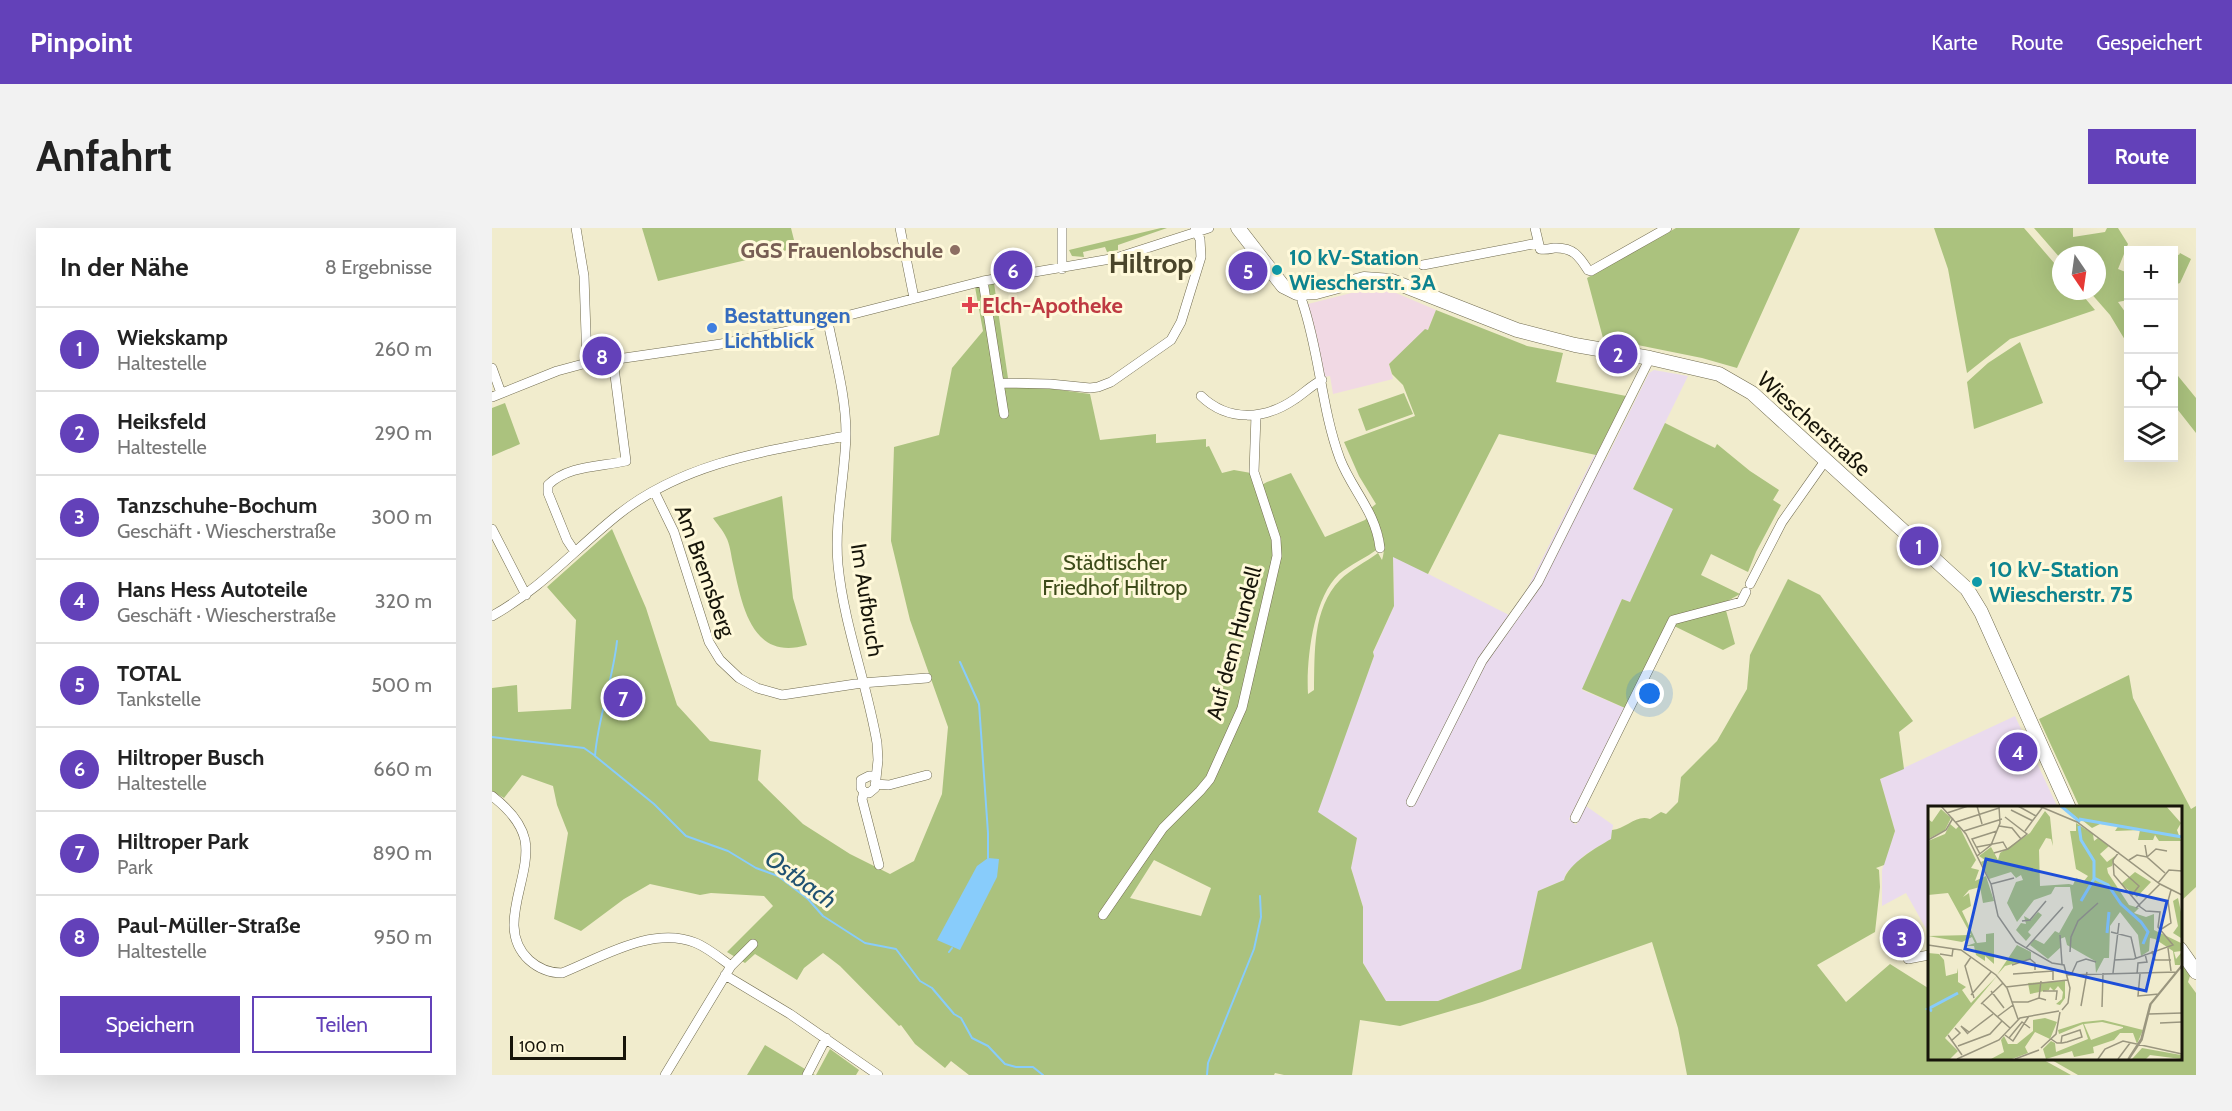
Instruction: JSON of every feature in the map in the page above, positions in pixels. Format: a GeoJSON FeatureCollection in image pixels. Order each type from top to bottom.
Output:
{"type":"FeatureCollection","features":[{"type":"Feature","properties":{"kind":"main road"},"geometry":{"type":"LineString","coordinates":[[1238,228],[1283,286],[1302,294]]}},
{"type":"Feature","properties":{"kind":"main road","name":"Wiescherstraße"},"geometry":{"type":"LineString","coordinates":[[1302,294],[1364,279],[1392,281],[1516,330],[1609,352],[1650,358],[1726,377],[1752,393],[1966,589],[1981,612],[2067,806]]}},
{"type":"Feature","properties":{"kind":"main road"},"geometry":{"type":"LineString","coordinates":[[2181,950],[2196,972]]}},
{"type":"Feature","properties":{"kind":"street"},"geometry":{"type":"LineString","coordinates":[[576,228],[584,276],[587,363]]}},
{"type":"Feature","properties":{"kind":"street"},"geometry":{"type":"LineString","coordinates":[[900,228],[914,298]]}},
{"type":"Feature","properties":{"kind":"street"},"geometry":{"type":"LineString","coordinates":[[1062,228],[1062,269]]}},
{"type":"Feature","properties":{"kind":"street"},"geometry":{"type":"LineString","coordinates":[[492,368],[496,395],[557,371],[587,363],[721,344],[828,321],[983,281],[1062,269],[1138,252],[1183,235],[1189,236],[1194,230],[1209,228]]}},
{"type":"Feature","properties":{"kind":"street"},"geometry":{"type":"LineString","coordinates":[[1535,228],[1542,250],[1561,248],[1570,250],[1578,254],[1591,271],[1666,228]]}},
{"type":"Feature","properties":{"kind":"street"},"geometry":{"type":"LineString","coordinates":[[999,383],[1098,387],[1123,375],[1170,340],[1180,322],[1201,257],[1200,239],[1194,230]]}},
{"type":"Feature","properties":{"kind":"street"},"geometry":{"type":"LineString","coordinates":[[1423,265],[1538,243]]}},
{"type":"Feature","properties":{"kind":"street"},"geometry":{"type":"LineString","coordinates":[[983,281],[1004,414]]}},
{"type":"Feature","properties":{"kind":"street"},"geometry":{"type":"LineString","coordinates":[[1302,294],[1313,336],[1327,414],[1341,461],[1368,508],[1380,548]]}},
{"type":"Feature","properties":{"kind":"street","name":"Im Aufbruch"},"geometry":{"type":"LineString","coordinates":[[828,321],[844,404],[846,436],[837,519],[837,556],[843,602],[877,740],[876,780]]}},
{"type":"Feature","properties":{"kind":"street"},"geometry":{"type":"LineString","coordinates":[[1411,802],[1482,661],[1538,582],[1650,358]]}},
{"type":"Feature","properties":{"kind":"street"},"geometry":{"type":"LineString","coordinates":[[575,552],[559,521],[548,493],[548,485],[554,478],[578,469],[626,461],[612,360]]}},
{"type":"Feature","properties":{"kind":"street"},"geometry":{"type":"LineString","coordinates":[[1202,396],[1216,409],[1229,414],[1256,415],[1288,404],[1322,380]]}},
{"type":"Feature","properties":{"kind":"street","name":"Auf dem Hundell"},"geometry":{"type":"LineString","coordinates":[[1103,915],[1163,828],[1210,779],[1242,708],[1277,556],[1276,539],[1254,472],[1256,415]]}},
{"type":"Feature","properties":{"kind":"street"},"geometry":{"type":"LineString","coordinates":[[492,616],[526,595],[620,513],[654,491],[702,468],[724,461],[846,436]]}},
{"type":"Feature","properties":{"kind":"street"},"geometry":{"type":"LineString","coordinates":[[1575,818],[1673,620],[1741,602],[1782,522],[1825,461]]}},
{"type":"Feature","properties":{"kind":"street","name":"Am Bremsberg"},"geometry":{"type":"LineString","coordinates":[[654,491],[674,532],[709,642],[726,667],[740,678],[757,688],[782,695],[862,683],[927,678]]}},
{"type":"Feature","properties":{"kind":"street"},"geometry":{"type":"LineString","coordinates":[[492,529],[526,595]]}},
{"type":"Feature","properties":{"kind":"street"},"geometry":{"type":"LineString","coordinates":[[879,865],[862,799],[864,792],[861,789],[861,780],[868,776],[889,784],[927,775]]}},
{"type":"Feature","properties":{"kind":"street"},"geometry":{"type":"LineString","coordinates":[[492,796],[504,805],[518,824],[525,842],[525,860],[514,928],[517,945],[532,963],[551,973],[562,972],[642,940],[659,937],[698,943],[731,966]]}},
{"type":"Feature","properties":{"kind":"street"},"geometry":{"type":"LineString","coordinates":[[665,1075],[731,966],[753,944]]}},
{"type":"Feature","properties":{"kind":"street"},"geometry":{"type":"LineString","coordinates":[[1908,959],[1928,955]]}},
{"type":"Feature","properties":{"kind":"street"},"geometry":{"type":"LineString","coordinates":[[725,975],[826,1038],[878,1075]]}},
{"type":"Feature","properties":{"kind":"street"},"geometry":{"type":"LineString","coordinates":[[807,1075],[826,1038]]}},
{"type":"Feature","properties":{"kind":"shaded area"},"geometry":{"type":"Polygon","coordinates":[[[1371,288],[1396,293],[1436,310],[1428,330],[1389,364],[1393,379],[1333,394],[1330,376],[1325,377],[1308,304],[1371,288]]]}},
{"type":"Feature","properties":{"kind":"shaded area"},"geometry":{"type":"Polygon","coordinates":[[[1654,370],[1688,376],[1633,488],[1674,509],[1630,602],[1622,599],[1582,690],[1625,708],[1569,819],[1576,825],[1586,806],[1613,825],[1611,839],[1586,854],[1566,873],[1564,880],[1538,891],[1521,969],[1438,1001],[1386,1001],[1363,963],[1363,907],[1351,868],[1357,838],[1317,812],[1374,656],[1373,653],[1394,606],[1393,556],[1509,615],[1527,589],[1595,454],[1605,461],[1649,373],[1654,370]]]}},
{"type":"Feature","properties":{"kind":"shaded area"},"geometry":{"type":"Polygon","coordinates":[[[2015,716],[2057,806],[1928,806],[1928,932],[1906,893],[1882,906],[1882,870],[1895,831],[1880,779],[2015,716]]]}},
{"type":"Feature","properties":{"kind":"green space"},"geometry":{"type":"Polygon","coordinates":[[[642,228],[791,228],[796,248],[658,281],[642,228]]]}},
{"type":"Feature","properties":{"kind":"green space"},"geometry":{"type":"Polygon","coordinates":[[[1167,228],[1118,245],[1118,250],[1107,252],[1105,247],[1083,252],[1084,257],[1072,256],[1069,250],[1167,228]]]}},
{"type":"Feature","properties":{"kind":"green space"},"geometry":{"type":"Polygon","coordinates":[[[1676,228],[1800,228],[1737,368],[1702,358],[1603,338],[1587,278],[1676,228]]]}},
{"type":"Feature","properties":{"kind":"green space"},"geometry":{"type":"Polygon","coordinates":[[[1934,228],[2024,228],[2052,261],[2052,300],[2087,300],[2095,310],[2010,339],[1967,373],[1948,269],[1934,228]]]}},
{"type":"Feature","properties":{"kind":"green space"},"geometry":{"type":"Polygon","coordinates":[[[2034,228],[2073,228],[2073,237],[2105,232],[2107,228],[2118,228],[2128,244],[2124,246],[2124,254],[2118,269],[2124,271],[2124,301],[2118,302],[2124,310],[2124,338],[2110,315],[2097,300],[2106,300],[2106,246],[2052,246],[2052,249],[2034,228]]]}},
{"type":"Feature","properties":{"kind":"green space"},"geometry":{"type":"Polygon","coordinates":[[[2180,253],[2191,259],[2178,284],[2178,255],[2180,253]]]}},
{"type":"Feature","properties":{"kind":"green space","name":"Städtischer Friedhof Hiltrop"},"geometry":{"type":"Polygon","coordinates":[[[994,283],[1009,385],[1090,394],[1100,440],[1156,434],[1156,443],[1206,439],[1206,447],[1209,446],[1222,473],[1234,470],[1251,473],[1256,488],[1291,473],[1325,537],[1365,520],[1369,516],[1379,548],[1339,574],[1323,598],[1310,648],[1308,694],[1314,690],[1315,647],[1324,604],[1344,576],[1378,553],[1382,560],[1384,553],[1382,534],[1371,508],[1376,504],[1359,476],[1344,442],[1415,416],[1403,385],[1392,374],[1389,364],[1425,329],[1428,330],[1436,310],[1527,346],[1563,353],[1556,382],[1626,396],[1596,455],[1499,434],[1428,574],[1393,557],[1394,606],[1373,652],[1374,656],[1318,812],[1357,838],[1351,868],[1363,907],[1363,963],[1386,1001],[1438,1001],[1521,969],[1538,891],[1564,880],[1577,862],[1611,839],[1612,830],[1640,818],[1650,819],[1661,812],[1666,814],[1678,802],[1681,777],[1717,741],[1747,689],[1750,655],[1788,579],[1820,595],[1913,721],[1899,732],[1904,769],[1880,779],[1895,831],[1884,865],[1876,868],[1879,870],[1880,887],[1875,932],[1817,965],[1846,1002],[1890,964],[1928,988],[1928,1060],[2044,1060],[2071,1075],[1687,1075],[1678,1028],[1652,942],[1482,1002],[1400,1026],[1360,1020],[1352,1075],[1275,1073],[1274,1075],[969,1075],[951,1061],[945,1068],[915,1044],[901,1025],[899,1026],[840,966],[823,953],[804,968],[797,980],[755,954],[745,963],[727,952],[773,906],[764,896],[711,893],[700,895],[650,884],[624,899],[581,931],[554,919],[568,833],[557,805],[553,786],[522,775],[504,798],[492,791],[492,688],[517,685],[518,712],[571,709],[576,620],[547,587],[612,529],[646,608],[677,705],[710,741],[761,750],[758,780],[803,824],[850,854],[890,874],[914,861],[942,794],[948,727],[910,620],[891,541],[894,447],[939,435],[952,368],[983,331],[975,287],[994,283]],[[1154,860],[1130,898],[1201,916],[1211,888],[1154,860]]]}},
{"type":"Feature","properties":{"kind":"green space"},"geometry":{"type":"Polygon","coordinates":[[[2020,342],[2043,403],[1974,429],[1967,382],[1988,363],[2020,342]]]}},
{"type":"Feature","properties":{"kind":"green space"},"geometry":{"type":"Polygon","coordinates":[[[2178,376],[2196,398],[2196,433],[2178,410],[2178,376]]]}},
{"type":"Feature","properties":{"kind":"green space"},"geometry":{"type":"Polygon","coordinates":[[[1404,393],[1413,414],[1366,431],[1358,409],[1404,393]]]}},
{"type":"Feature","properties":{"kind":"green space"},"geometry":{"type":"Polygon","coordinates":[[[505,403],[520,444],[492,456],[492,408],[505,403]]]}},
{"type":"Feature","properties":{"kind":"green space"},"geometry":{"type":"Polygon","coordinates":[[[1665,423],[1715,448],[1717,444],[1750,471],[1779,490],[1773,500],[1781,505],[1748,572],[1711,554],[1701,575],[1740,594],[1724,603],[1735,644],[1723,650],[1668,623],[1625,708],[1582,689],[1622,599],[1630,602],[1673,509],[1633,489],[1665,423]]]}},
{"type":"Feature","properties":{"kind":"green space"},"geometry":{"type":"Polygon","coordinates":[[[782,496],[793,598],[807,645],[788,648],[773,645],[761,637],[752,626],[740,596],[727,540],[713,518],[782,496]]]}},
{"type":"Feature","properties":{"kind":"green space"},"geometry":{"type":"Polygon","coordinates":[[[2129,675],[2133,698],[2191,809],[2196,806],[2196,887],[2181,901],[2181,806],[2079,806],[2039,719],[2129,675]]]}},
{"type":"Feature","properties":{"kind":"green space"},"geometry":{"type":"Polygon","coordinates":[[[2181,960],[2191,973],[2188,982],[2196,993],[2196,1075],[2078,1075],[2052,1060],[2181,1060],[2181,960]]]}},
{"type":"Feature","properties":{"kind":"green space"},"geometry":{"type":"Polygon","coordinates":[[[765,1045],[815,1075],[747,1075],[765,1045]]]}},
{"type":"Feature","properties":{"kind":"green space"},"geometry":{"type":"Polygon","coordinates":[[[830,1049],[859,1070],[856,1075],[816,1075],[830,1049]]]}},
{"type":"Feature","properties":{"kind":"water"},"geometry":{"type":"Polygon","coordinates":[[[988,858],[999,859],[997,877],[960,950],[937,940],[977,866],[988,858]]]}},
{"type":"Feature","properties":{"kind":"waterway","name":"Ostbach"},"geometry":{"type":"LineString","coordinates":[[617,641],[595,756],[654,804],[686,836],[728,851],[756,868],[778,876],[808,899],[823,916],[865,943],[896,949],[920,981],[932,988],[954,1014],[961,1018],[972,1038],[988,1046],[1005,1064],[1016,1067],[1033,1067],[1043,1075]]}},
{"type":"Feature","properties":{"kind":"waterway"},"geometry":{"type":"LineString","coordinates":[[960,662],[979,704],[988,858]]}},
{"type":"Feature","properties":{"kind":"waterway"},"geometry":{"type":"LineString","coordinates":[[492,737],[584,748],[594,755]]}},
{"type":"Feature","properties":{"kind":"waterway"},"geometry":{"type":"LineString","coordinates":[[1207,1075],[1208,1063],[1254,949],[1261,917],[1260,896]]}},
{"type":"Feature","properties":{"kind":"waterway"},"geometry":{"type":"LineString","coordinates":[[949,952],[952,948]]}},
{"type":"Feature","properties":{"kind":"place","name":"GGS Frauenlobschule"},"geometry":{"type":"Point","coordinates":[955,250]}},
{"type":"Feature","properties":{"kind":"place","name":"Hiltroper Busch"},"geometry":{"type":"Point","coordinates":[1013,270]}},
{"type":"Feature","properties":{"kind":"place","name":"10 kV-Station Wiescherstr. 3A"},"geometry":{"type":"Point","coordinates":[1277,270]}},
{"type":"Feature","properties":{"kind":"place","name":"TOTAL"},"geometry":{"type":"Point","coordinates":[1248,271]}},
{"type":"Feature","properties":{"kind":"place","name":"Elch-Apotheke"},"geometry":{"type":"Point","coordinates":[970,305]}},
{"type":"Feature","properties":{"kind":"place","name":"Bestattungen Lichtblick"},"geometry":{"type":"Point","coordinates":[712,328]}},
{"type":"Feature","properties":{"kind":"place","name":"Heiksfeld"},"geometry":{"type":"Point","coordinates":[1618,354]}},
{"type":"Feature","properties":{"kind":"place","name":"Paul-Müller-Straße"},"geometry":{"type":"Point","coordinates":[602,356]}},
{"type":"Feature","properties":{"kind":"place","name":"Wiekskamp"},"geometry":{"type":"Point","coordinates":[1919,546]}},
{"type":"Feature","properties":{"kind":"place","name":"10 kV-Station Wiescherstr. 75"},"geometry":{"type":"Point","coordinates":[1977,582]}},
{"type":"Feature","properties":{"kind":"place","name":"Hiltroper Park"},"geometry":{"type":"Point","coordinates":[623,698]}},
{"type":"Feature","properties":{"kind":"place","name":"Hans Hess Autoteile"},"geometry":{"type":"Point","coordinates":[2018,752]}},
{"type":"Feature","properties":{"kind":"place","name":"Tanzschuhe-Bochum"},"geometry":{"type":"Point","coordinates":[1902,938]}},
{"type":"Feature","properties":{"kind":"district","name":"Hiltrop"},"geometry":{"type":"Point","coordinates":[1151,263]}}]}
